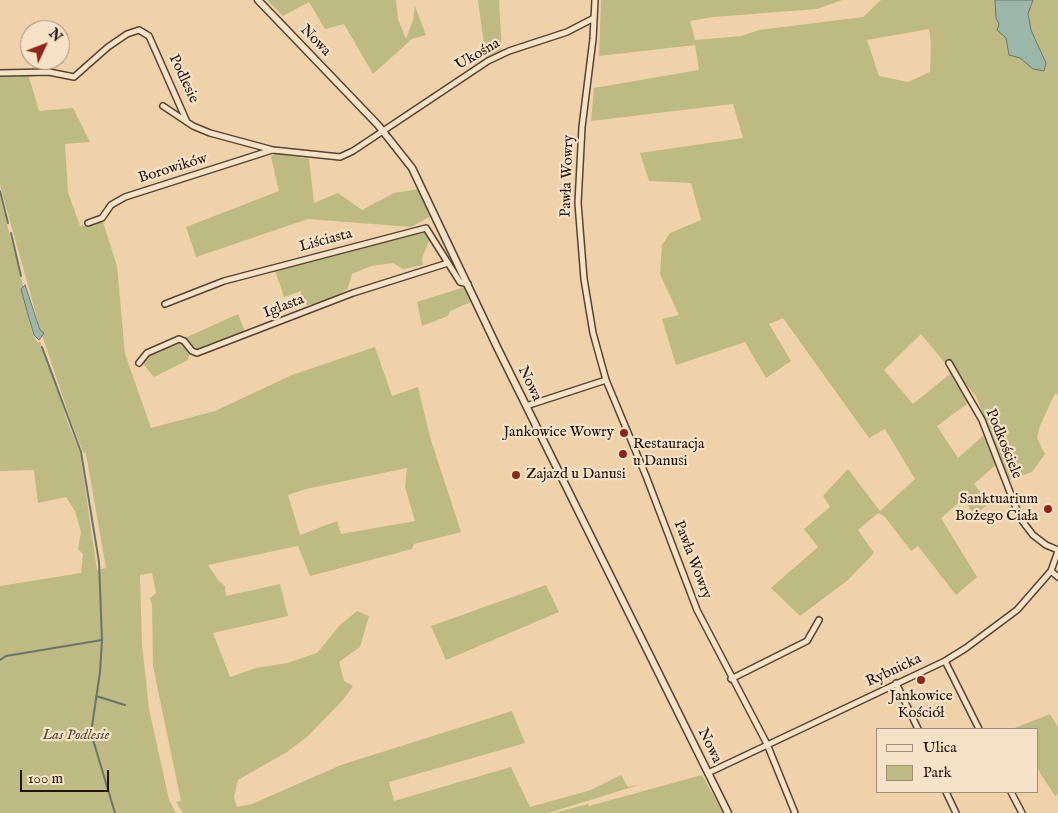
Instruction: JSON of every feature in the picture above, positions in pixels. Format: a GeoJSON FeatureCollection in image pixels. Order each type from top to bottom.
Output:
{"type":"FeatureCollection","features":[{"type":"Feature","properties":{"kind":"street","name":"Nowa"},"geometry":{"type":"LineString","coordinates":[[258,0],[384,131],[416,176],[526,406],[728,813]]}},
{"type":"Feature","properties":{"kind":"street","name":"Pawła Wowry"},"geometry":{"type":"LineString","coordinates":[[594,0],[594,18],[582,127],[578,203],[584,279],[594,333],[606,380],[646,476],[697,610],[767,744],[795,813]]}},
{"type":"Feature","properties":{"kind":"street","name":"Ukośna"},"geometry":{"type":"LineString","coordinates":[[384,131],[488,61],[509,51],[567,32],[594,18]]}},
{"type":"Feature","properties":{"kind":"street","name":"Podlesie"},"geometry":{"type":"LineString","coordinates":[[0,72],[49,72],[74,77],[108,47],[127,34],[139,30],[148,36],[187,122],[210,133],[273,150],[340,157],[347,155],[384,131]]}},
{"type":"Feature","properties":{"kind":"street"},"geometry":{"type":"LineString","coordinates":[[163,106],[187,122]]}},
{"type":"Feature","properties":{"kind":"street","name":"Borowików"},"geometry":{"type":"LineString","coordinates":[[88,222],[102,218],[112,205],[125,197],[273,150]]}},
{"type":"Feature","properties":{"kind":"street","name":"Liściasta"},"geometry":{"type":"LineString","coordinates":[[165,304],[205,287],[422,228],[426,228],[460,282],[468,284]]}},
{"type":"Feature","properties":{"kind":"street","name":"Iglasta"},"geometry":{"type":"LineString","coordinates":[[139,363],[147,353],[179,339],[184,341],[192,351],[197,352],[353,293],[448,262]]}},
{"type":"Feature","properties":{"kind":"street","name":"Podkościele"},"geometry":{"type":"LineString","coordinates":[[949,363],[982,420],[1020,518],[1033,535],[1058,551]]}},
{"type":"Feature","properties":{"kind":"street"},"geometry":{"type":"LineString","coordinates":[[526,406],[606,380]]}},
{"type":"Feature","properties":{"kind":"street","name":"Rybnicka"},"geometry":{"type":"LineString","coordinates":[[708,773],[945,661],[1018,610],[1051,571],[1058,551]]}},
{"type":"Feature","properties":{"kind":"street"},"geometry":{"type":"LineString","coordinates":[[1051,571],[1058,577]]}},
{"type":"Feature","properties":{"kind":"street"},"geometry":{"type":"LineString","coordinates":[[732,679],[807,641],[820,620]]}},
{"type":"Feature","properties":{"kind":"street"},"geometry":{"type":"LineString","coordinates":[[945,661],[978,728]]}},
{"type":"Feature","properties":{"kind":"street"},"geometry":{"type":"LineString","coordinates":[[896,683],[918,728]]}},
{"type":"Feature","properties":{"kind":"street"},"geometry":{"type":"LineString","coordinates":[[946,793],[956,813]]}},
{"type":"Feature","properties":{"kind":"street"},"geometry":{"type":"LineString","coordinates":[[1012,793],[1022,813]]}},
{"type":"Feature","properties":{"kind":"green space"},"geometry":{"type":"Polygon","coordinates":[[[267,0],[396,0],[398,19],[406,39],[413,20],[415,6],[426,35],[412,39],[373,74],[344,24],[325,29],[309,2],[283,16],[267,0]]]}},
{"type":"Feature","properties":{"kind":"green space"},"geometry":{"type":"Polygon","coordinates":[[[478,0],[499,0],[502,52],[486,59],[478,0]]]}},
{"type":"Feature","properties":{"kind":"green space"},"geometry":{"type":"Polygon","coordinates":[[[601,0],[842,0],[817,9],[713,17],[690,21],[695,40],[741,36],[759,30],[863,17],[881,0],[995,0],[999,24],[1006,38],[1007,48],[1046,62],[1031,30],[1028,14],[1033,0],[1058,0],[1058,395],[1055,393],[1040,426],[1037,438],[1045,454],[1032,472],[1008,480],[976,396],[958,376],[953,363],[947,361],[945,363],[921,334],[884,370],[913,404],[950,374],[947,368],[951,371],[971,401],[937,426],[958,458],[984,435],[977,416],[997,464],[974,484],[989,503],[975,515],[963,499],[941,518],[977,577],[956,595],[918,546],[911,551],[885,517],[878,513],[858,530],[874,553],[848,580],[800,616],[771,588],[818,547],[804,529],[830,507],[823,496],[848,469],[880,511],[915,479],[885,429],[869,438],[783,318],[769,324],[791,361],[766,378],[745,342],[676,365],[662,319],[679,315],[660,274],[662,245],[670,233],[701,220],[691,183],[649,181],[640,153],[743,138],[733,104],[591,121],[594,88],[699,70],[695,45],[599,56],[601,0]],[[929,29],[867,40],[879,76],[908,82],[930,72],[931,43],[929,29]]]}},
{"type":"Feature","properties":{"kind":"green space","name":"Las Podlesie"},"geometry":{"type":"Polygon","coordinates":[[[0,75],[47,75],[29,77],[39,111],[73,108],[90,142],[65,144],[68,192],[80,226],[103,222],[117,266],[125,354],[151,428],[215,411],[292,375],[375,347],[392,396],[418,387],[430,437],[461,532],[414,544],[412,549],[310,576],[298,546],[208,565],[218,580],[225,586],[226,596],[280,584],[288,616],[213,633],[230,677],[256,668],[287,663],[317,653],[340,625],[357,611],[369,616],[360,647],[339,662],[344,681],[353,686],[342,701],[308,736],[287,752],[238,780],[234,797],[237,807],[252,804],[341,765],[512,711],[525,743],[389,782],[394,801],[511,767],[530,807],[591,790],[621,775],[628,787],[642,784],[548,813],[183,813],[176,802],[181,801],[153,666],[152,605],[150,598],[156,593],[152,573],[140,575],[142,644],[149,709],[169,800],[176,813],[0,813],[0,586],[81,573],[83,554],[78,549],[81,532],[75,511],[66,497],[38,503],[34,470],[0,471],[0,197],[27,301],[26,309],[33,335],[37,342],[40,342],[56,381],[66,418],[80,453],[97,570],[106,568],[86,454],[83,452],[71,421],[41,332],[0,185],[0,75]],[[407,468],[306,489],[288,495],[300,535],[337,521],[341,534],[415,521],[405,487],[407,468]]]}},
{"type":"Feature","properties":{"kind":"green space"},"geometry":{"type":"Polygon","coordinates":[[[274,153],[309,159],[314,203],[338,193],[362,210],[394,193],[419,189],[431,216],[411,227],[308,219],[196,257],[186,227],[279,191],[271,157],[274,153]]]}},
{"type":"Feature","properties":{"kind":"green space"},"geometry":{"type":"Polygon","coordinates":[[[425,231],[430,239],[422,258],[423,265],[403,269],[393,263],[371,266],[352,274],[348,288],[339,295],[314,304],[307,305],[302,302],[301,291],[284,297],[275,270],[425,231]]]}},
{"type":"Feature","properties":{"kind":"green space"},"geometry":{"type":"Polygon","coordinates":[[[465,287],[473,301],[450,311],[448,316],[422,326],[417,302],[465,287]]]}},
{"type":"Feature","properties":{"kind":"green space"},"geometry":{"type":"Polygon","coordinates":[[[238,314],[245,332],[199,351],[192,348],[185,338],[238,314]]]}},
{"type":"Feature","properties":{"kind":"green space"},"geometry":{"type":"Polygon","coordinates":[[[179,343],[186,345],[190,353],[188,360],[154,377],[144,365],[143,360],[147,356],[179,343]]]}},
{"type":"Feature","properties":{"kind":"green space"},"geometry":{"type":"Polygon","coordinates":[[[546,585],[559,612],[446,660],[431,626],[546,585]]]}},
{"type":"Feature","properties":{"kind":"green space"},"geometry":{"type":"Polygon","coordinates":[[[1050,714],[1058,727],[1058,794],[1055,796],[1038,770],[1038,728],[1015,728],[1050,714]]]}},
{"type":"Feature","properties":{"kind":"green space"},"geometry":{"type":"Polygon","coordinates":[[[702,775],[723,813],[554,813],[588,804],[589,806],[702,775]]]}},
{"type":"Feature","properties":{"kind":"shaded area"},"geometry":{"type":"Polygon","coordinates":[[[995,0],[1033,0],[1028,14],[1031,30],[1046,63],[1044,71],[1033,69],[1020,58],[1009,55],[1006,38],[997,30],[999,24],[996,18],[995,0]]]}},
{"type":"Feature","properties":{"kind":"shaded area"},"geometry":{"type":"Polygon","coordinates":[[[25,285],[40,330],[44,333],[39,340],[34,335],[21,289],[25,285]]]}},
{"type":"Feature","properties":{"kind":"waterway"},"geometry":{"type":"LineString","coordinates":[[0,191],[8,223]]}},
{"type":"Feature","properties":{"kind":"waterway"},"geometry":{"type":"LineString","coordinates":[[11,233],[21,276]]}},
{"type":"Feature","properties":{"kind":"waterway"},"geometry":{"type":"LineString","coordinates":[[0,660],[6,656],[102,640],[99,562],[81,452],[42,347]]}},
{"type":"Feature","properties":{"kind":"waterway"},"geometry":{"type":"LineString","coordinates":[[102,640],[100,672],[91,733],[115,813]]}},
{"type":"Feature","properties":{"kind":"waterway"},"geometry":{"type":"LineString","coordinates":[[96,696],[125,705]]}},
{"type":"Feature","properties":{"kind":"place","name":"Jankowice Wowry"},"geometry":{"type":"Point","coordinates":[624,433]}},
{"type":"Feature","properties":{"kind":"place","name":"Restauracja u Danusi"},"geometry":{"type":"Point","coordinates":[623,454]}},
{"type":"Feature","properties":{"kind":"place","name":"Zajazd u Danusi"},"geometry":{"type":"Point","coordinates":[516,475]}},
{"type":"Feature","properties":{"kind":"place","name":"Sanktuarium Bożego Ciała"},"geometry":{"type":"Point","coordinates":[1048,509]}},
{"type":"Feature","properties":{"kind":"place","name":"Jankowice Kościół"},"geometry":{"type":"Point","coordinates":[921,680]}}]}
